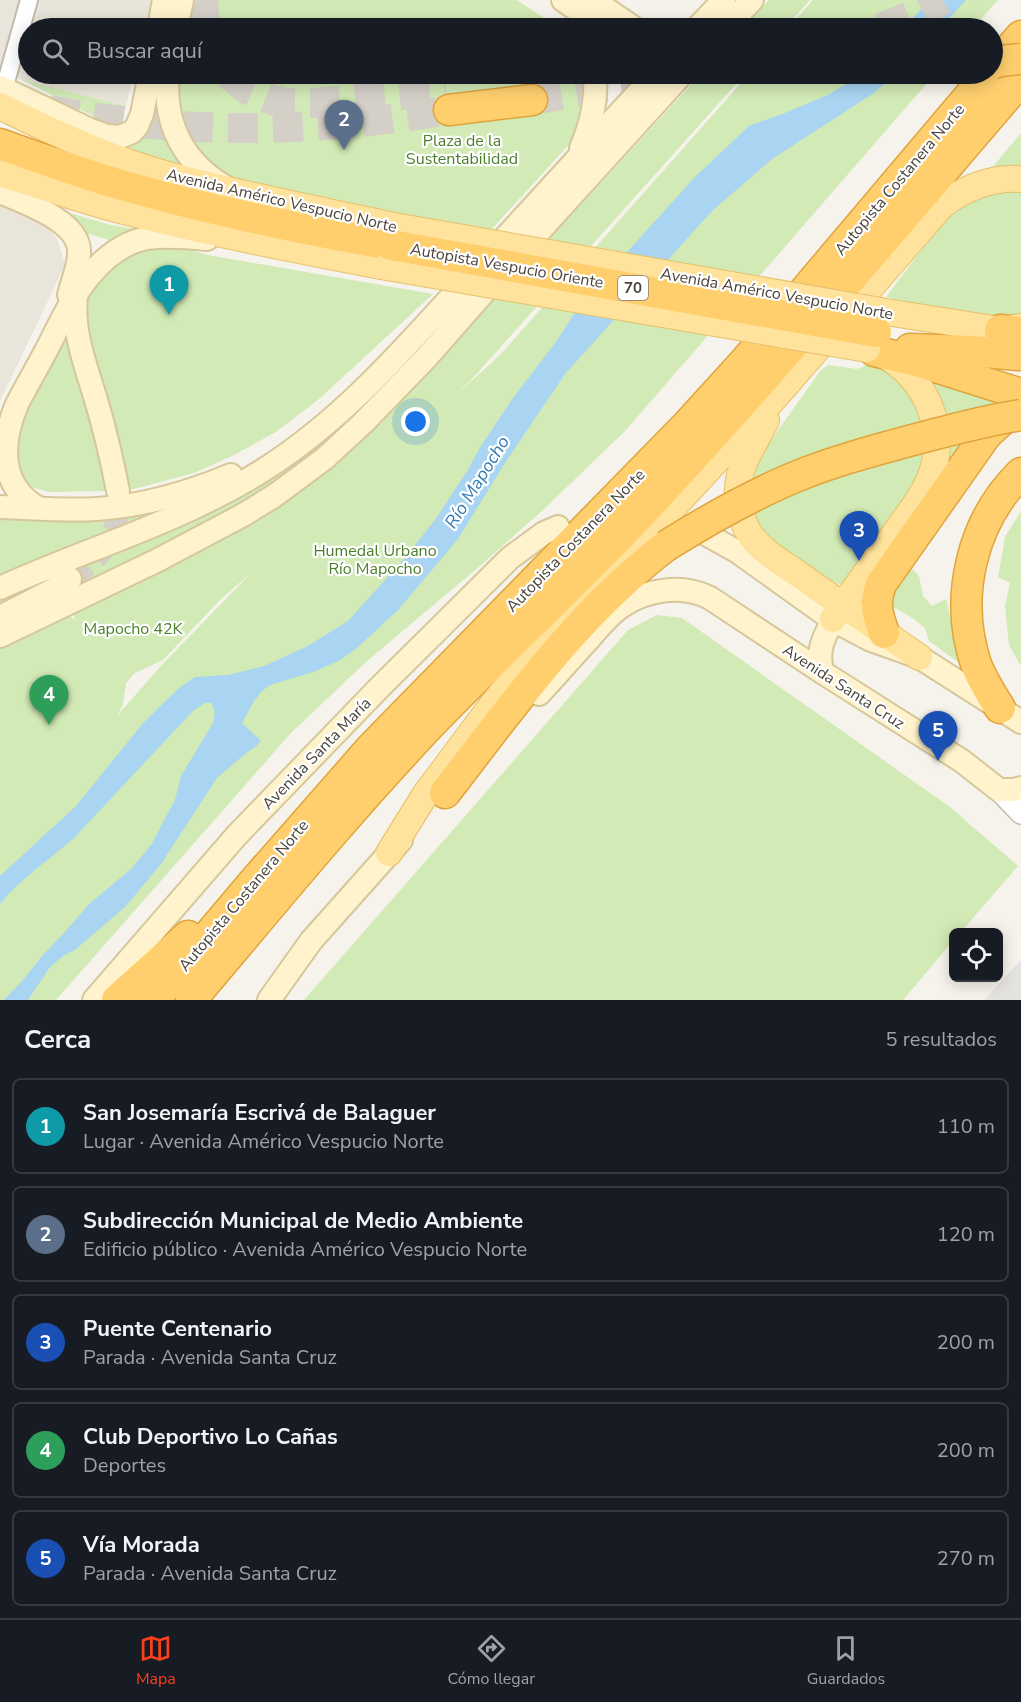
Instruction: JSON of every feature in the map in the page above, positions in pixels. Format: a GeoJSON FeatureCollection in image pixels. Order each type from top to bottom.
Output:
{"type":"FeatureCollection","features":[{"type":"Feature","properties":{"kind":"highway"},"geometry":{"type":"LineString","coordinates":[[1003,57],[1021,36]]}},
{"type":"Feature","properties":{"kind":"highway"},"geometry":{"type":"LineString","coordinates":[[1003,61],[1021,59]]}},
{"type":"Feature","properties":{"kind":"highway","name":"Autopista Costanera Norte"},"geometry":{"type":"LineString","coordinates":[[191,1000],[393,764],[612,544],[744,402],[1021,80]]}},
{"type":"Feature","properties":{"kind":"highway"},"geometry":{"type":"LineString","coordinates":[[587,526],[691,394],[931,110],[958,84]]}},
{"type":"Feature","properties":{"kind":"highway","name":"Autopista Costanera Norte"},"geometry":{"type":"LineString","coordinates":[[154,1000],[371,748],[685,427],[747,359],[980,84]]}},
{"type":"Feature","properties":{"kind":"highway"},"geometry":{"type":"LineString","coordinates":[[448,101],[531,92]]}},
{"type":"Feature","properties":{"kind":"highway"},"geometry":{"type":"LineString","coordinates":[[942,205],[1021,112]]}},
{"type":"Feature","properties":{"kind":"highway","name":"Autopista Vespucio Oriente"},"geometry":{"type":"LineString","coordinates":[[0,144],[83,173],[155,194],[256,219],[391,246],[874,338],[1017,340]]}},
{"type":"Feature","properties":{"kind":"highway"},"geometry":{"type":"LineString","coordinates":[[874,338],[920,362],[1021,394]]}},
{"type":"Feature","properties":{"kind":"highway"},"geometry":{"type":"LineString","coordinates":[[884,633],[876,603],[881,584],[986,435],[1021,404]]}},
{"type":"Feature","properties":{"kind":"highway"},"geometry":{"type":"LineString","coordinates":[[445,793],[528,684],[566,639],[622,583],[666,546],[736,504],[846,458],[956,429],[1021,415]]}},
{"type":"Feature","properties":{"kind":"highway"},"geometry":{"type":"LineString","coordinates":[[1010,715],[984,683],[971,644],[966,604],[974,554],[984,525],[1005,490],[1021,473]]}},
{"type":"Feature","properties":{"kind":"highway"},"geometry":{"type":"LineString","coordinates":[[117,1000],[202,922],[257,878]]}},
{"type":"Feature","properties":{"kind":"main road"},"geometry":{"type":"LineString","coordinates":[[161,18],[164,0]]}},
{"type":"Feature","properties":{"kind":"main road"},"geometry":{"type":"LineString","coordinates":[[178,18],[182,0]]}},
{"type":"Feature","properties":{"kind":"main road"},"geometry":{"type":"LineString","coordinates":[[562,0],[574,18]]}},
{"type":"Feature","properties":{"kind":"main road"},"geometry":{"type":"LineString","coordinates":[[562,0],[588,18]]}},
{"type":"Feature","properties":{"kind":"main road"},"geometry":{"type":"LineString","coordinates":[[593,0],[619,18]]}},
{"type":"Feature","properties":{"kind":"main road"},"geometry":{"type":"LineString","coordinates":[[707,18],[724,0]]}},
{"type":"Feature","properties":{"kind":"main road"},"geometry":{"type":"LineString","coordinates":[[735,18],[752,0]]}},
{"type":"Feature","properties":{"kind":"main road"},"geometry":{"type":"LineString","coordinates":[[1,94],[107,136],[120,137],[128,135],[137,126],[148,84]]}},
{"type":"Feature","properties":{"kind":"main road"},"geometry":{"type":"LineString","coordinates":[[168,84],[167,102],[178,139],[189,156],[206,174],[233,192]]}},
{"type":"Feature","properties":{"kind":"main road"},"geometry":{"type":"LineString","coordinates":[[574,162],[589,131],[596,84]]}},
{"type":"Feature","properties":{"kind":"main road"},"geometry":{"type":"LineString","coordinates":[[0,588],[184,513],[237,486],[294,450],[360,394],[574,162],[660,84]]}},
{"type":"Feature","properties":{"kind":"main road"},"geometry":{"type":"LineString","coordinates":[[0,636],[158,560],[243,515],[274,496],[324,459],[363,423],[427,357],[662,84]]}},
{"type":"Feature","properties":{"kind":"main road","name":"Avenida Américo Vespucio Norte"},"geometry":{"type":"LineString","coordinates":[[1,94],[37,124],[118,159],[233,192],[391,246]]}},
{"type":"Feature","properties":{"kind":"main road"},"geometry":{"type":"LineString","coordinates":[[0,173],[103,205],[259,243]]}},
{"type":"Feature","properties":{"kind":"main road"},"geometry":{"type":"LineString","coordinates":[[389,853],[425,795],[530,658],[777,395],[942,205],[959,193],[979,185],[1004,179],[1021,179]]}},
{"type":"Feature","properties":{"kind":"main road"},"geometry":{"type":"LineString","coordinates":[[0,192],[56,218],[76,240],[80,251],[70,305],[74,310],[76,333],[106,436],[118,491]]}},
{"type":"Feature","properties":{"kind":"main road"},"geometry":{"type":"LineString","coordinates":[[38,508],[21,499],[14,492],[7,484],[3,472],[3,446],[11,418],[70,305],[88,277],[111,255],[124,246],[146,238],[185,237],[259,243],[391,246]]}},
{"type":"Feature","properties":{"kind":"main road"},"geometry":{"type":"LineString","coordinates":[[822,672],[819,660],[822,641],[837,612],[925,489],[933,470],[937,450],[935,423],[924,393],[905,369],[893,360],[874,338]]}},
{"type":"Feature","properties":{"kind":"main road"},"geometry":{"type":"LineString","coordinates":[[777,395],[759,436],[747,456],[739,479],[740,511],[748,531],[758,544],[871,640],[919,657]]}},
{"type":"Feature","properties":{"kind":"main road"},"geometry":{"type":"LineString","coordinates":[[0,425],[17,404]]}},
{"type":"Feature","properties":{"kind":"main road"},"geometry":{"type":"LineString","coordinates":[[0,507],[97,509],[121,507],[162,499],[208,485],[294,450]]}},
{"type":"Feature","properties":{"kind":"main road","name":"Avenida Santa María"},"geometry":{"type":"LineString","coordinates":[[94,1000],[237,835],[308,760],[510,558],[544,533],[558,527]]}},
{"type":"Feature","properties":{"kind":"main road"},"geometry":{"type":"LineString","coordinates":[[702,532],[837,612],[884,633],[1010,715]]}},
{"type":"Feature","properties":{"kind":"main road"},"geometry":{"type":"LineString","coordinates":[[0,617],[43,596],[70,579]]}},
{"type":"Feature","properties":{"kind":"main road","name":"Avenida Santa Cruz"},"geometry":{"type":"LineString","coordinates":[[445,793],[496,742],[614,612],[632,600],[654,592],[674,590],[702,594],[962,761],[1010,789]]}},
{"type":"Feature","properties":{"kind":"main road"},"geometry":{"type":"LineString","coordinates":[[252,1000],[311,941],[445,793]]}},
{"type":"Feature","properties":{"kind":"main road"},"geometry":{"type":"LineString","coordinates":[[269,1000],[311,941]]}},
{"type":"Feature","properties":{"kind":"street"},"geometry":{"type":"LineString","coordinates":[[24,18],[30,0]]}},
{"type":"Feature","properties":{"kind":"street"},"geometry":{"type":"LineString","coordinates":[[1,94],[18,39]]}},
{"type":"Feature","properties":{"kind":"street","name":"Avenida Santa Cruz"},"geometry":{"type":"LineString","coordinates":[[1010,789],[1021,813]]}},
{"type":"Feature","properties":{"kind":"shaded area"},"geometry":{"type":"Polygon","coordinates":[[[0,0],[152,0],[148,18],[18,18],[18,78],[0,69],[0,0]]]}},
{"type":"Feature","properties":{"kind":"shaded area"},"geometry":{"type":"Polygon","coordinates":[[[40,84],[132,84],[126,106],[40,84]]]}},
{"type":"Feature","properties":{"kind":"shaded area"},"geometry":{"type":"Polygon","coordinates":[[[0,202],[47,226],[58,241],[65,265],[0,401],[0,202]]]}},
{"type":"Feature","properties":{"kind":"shaded area"},"geometry":{"type":"Polygon","coordinates":[[[1021,960],[1021,1000],[984,1000],[1003,982],[1021,960]]]}},
{"type":"Feature","properties":{"kind":"green space"},"geometry":{"type":"Polygon","coordinates":[[[192,0],[517,0],[544,18],[188,18],[192,0]]]}},
{"type":"Feature","properties":{"kind":"green space"},"geometry":{"type":"Polygon","coordinates":[[[769,0],[810,0],[794,18],[752,18],[769,0]]]}},
{"type":"Feature","properties":{"kind":"green space"},"geometry":{"type":"Polygon","coordinates":[[[813,0],[998,0],[982,18],[797,18],[813,0]]]}},
{"type":"Feature","properties":{"kind":"green space"},"geometry":{"type":"Polygon","coordinates":[[[30,84],[40,84],[126,106],[120,122],[111,125],[30,84]]]}},
{"type":"Feature","properties":{"kind":"green space"},"geometry":{"type":"Polygon","coordinates":[[[159,84],[162,84],[201,175],[109,145],[159,84]]]}},
{"type":"Feature","properties":{"kind":"green space","name":"Plaza de la Sustentabilidad"},"geometry":{"type":"Polygon","coordinates":[[[177,84],[585,84],[582,119],[573,140],[490,231],[233,182],[206,164],[178,121],[177,84]]]}},
{"type":"Feature","properties":{"kind":"green space","name":"Humedal Urbano Río Mapocho"},"geometry":{"type":"Polygon","coordinates":[[[692,84],[736,84],[455,396],[501,354],[740,84],[926,84],[625,431],[543,510],[367,661],[291,733],[56,1000],[0,1000],[0,646],[68,614],[76,621],[72,612],[283,500],[484,306],[552,236],[692,84]],[[252,572],[222,598],[163,660],[135,673],[126,683],[123,704],[117,716],[158,669],[252,572]]]}},
{"type":"Feature","properties":{"kind":"green space"},"geometry":{"type":"Polygon","coordinates":[[[1021,133],[1021,168],[991,169],[1021,133]]]}},
{"type":"Feature","properties":{"kind":"green space"},"geometry":{"type":"Polygon","coordinates":[[[1021,190],[1021,318],[975,317],[886,297],[949,217],[968,199],[990,191],[1021,190]]]}},
{"type":"Feature","properties":{"kind":"green space"},"geometry":{"type":"Polygon","coordinates":[[[56,209],[111,225],[141,230],[113,241],[82,232],[56,209]]]}},
{"type":"Feature","properties":{"kind":"green space"},"geometry":{"type":"Polygon","coordinates":[[[174,246],[208,255],[433,294],[319,399],[276,432],[232,456],[194,473],[134,489],[49,492],[21,484],[6,456],[69,326],[86,297],[106,272],[118,263],[131,256],[174,246]]]}},
{"type":"Feature","properties":{"kind":"green space"},"geometry":{"type":"Polygon","coordinates":[[[440,322],[419,354],[366,410],[291,473],[219,519],[82,584],[70,571],[0,607],[0,596],[205,513],[440,322]]]}},
{"type":"Feature","properties":{"kind":"green space"},"geometry":{"type":"Polygon","coordinates":[[[828,365],[857,369],[867,365],[889,371],[922,401],[924,471],[845,583],[839,584],[828,583],[758,529],[744,491],[761,454],[821,370],[828,365]]]}},
{"type":"Feature","properties":{"kind":"green space"},"geometry":{"type":"Polygon","coordinates":[[[919,374],[996,402],[975,423],[947,462],[919,374]]]}},
{"type":"Feature","properties":{"kind":"green space"},"geometry":{"type":"Polygon","coordinates":[[[191,497],[0,576],[0,515],[191,497]]]}},
{"type":"Feature","properties":{"kind":"green space"},"geometry":{"type":"Polygon","coordinates":[[[1021,511],[1021,666],[1009,645],[1005,606],[1010,583],[998,577],[1005,537],[1021,511]]]}},
{"type":"Feature","properties":{"kind":"green space"},"geometry":{"type":"Polygon","coordinates":[[[910,567],[919,576],[923,596],[932,606],[946,599],[959,663],[929,641],[925,628],[890,605],[896,576],[910,567]]]}},
{"type":"Feature","properties":{"kind":"green space"},"geometry":{"type":"Polygon","coordinates":[[[657,615],[682,618],[950,807],[1018,866],[964,928],[949,928],[949,946],[903,1000],[304,1000],[628,630],[657,615]]]}},
{"type":"Feature","properties":{"kind":"water"},"geometry":{"type":"Polygon","coordinates":[[[929,0],[966,0],[949,18],[913,18],[929,0]]]}},
{"type":"Feature","properties":{"kind":"water","name":"Río Mapocho"},"geometry":{"type":"Polygon","coordinates":[[[846,84],[884,84],[772,159],[712,211],[565,374],[503,466],[458,539],[399,609],[357,648],[340,660],[316,671],[270,685],[262,691],[242,723],[261,741],[217,778],[161,864],[125,907],[76,949],[50,967],[28,1000],[4,1000],[89,904],[131,869],[151,845],[175,800],[181,776],[213,723],[215,713],[211,703],[205,703],[193,711],[74,838],[26,877],[0,904],[0,876],[76,806],[144,722],[178,689],[195,677],[228,675],[264,666],[306,647],[348,621],[403,560],[435,520],[513,398],[558,339],[581,303],[694,178],[749,126],[830,94],[846,84]]]}},
{"type":"Feature","properties":{"kind":"tunnel"},"geometry":{"type":"LineString","coordinates":[[203,0],[204,18]]}},
{"type":"Feature","properties":{"kind":"tunnel"},"geometry":{"type":"LineString","coordinates":[[905,18],[943,0]]}},
{"type":"Feature","properties":{"kind":"tunnel"},"geometry":{"type":"LineString","coordinates":[[240,84],[248,90],[286,103],[314,103],[446,91]]}},
{"type":"Feature","properties":{"kind":"tunnel"},"geometry":{"type":"LineString","coordinates":[[532,100],[625,84]]}},
{"type":"Feature","properties":{"kind":"tunnel"},"geometry":{"type":"LineString","coordinates":[[49,110],[149,124],[249,128],[349,123],[449,110]]}},
{"type":"Feature","properties":{"kind":"tunnel"},"geometry":{"type":"LineString","coordinates":[[70,579],[93,561],[108,542],[116,520],[118,491]]}},
{"type":"Feature","properties":{"kind":"place","name":"Subdirección Municipal de Medio Ambiente"},"geometry":{"type":"Point","coordinates":[344,150]}},
{"type":"Feature","properties":{"kind":"place","name":"San Josemaría Escrivá de Balaguer"},"geometry":{"type":"Point","coordinates":[169,315]}},
{"type":"Feature","properties":{"kind":"place","name":"Puente Centenario"},"geometry":{"type":"Point","coordinates":[859,561]}},
{"type":"Feature","properties":{"kind":"place","name":"Club Deportivo Lo Cañas"},"geometry":{"type":"Point","coordinates":[49,725]}},
{"type":"Feature","properties":{"kind":"place","name":"Vía Morada"},"geometry":{"type":"Point","coordinates":[938,761]}},
{"type":"Feature","properties":{"kind":"park label","name":"Mapocho 42K"},"geometry":{"type":"Point","coordinates":[133,628]}}]}
